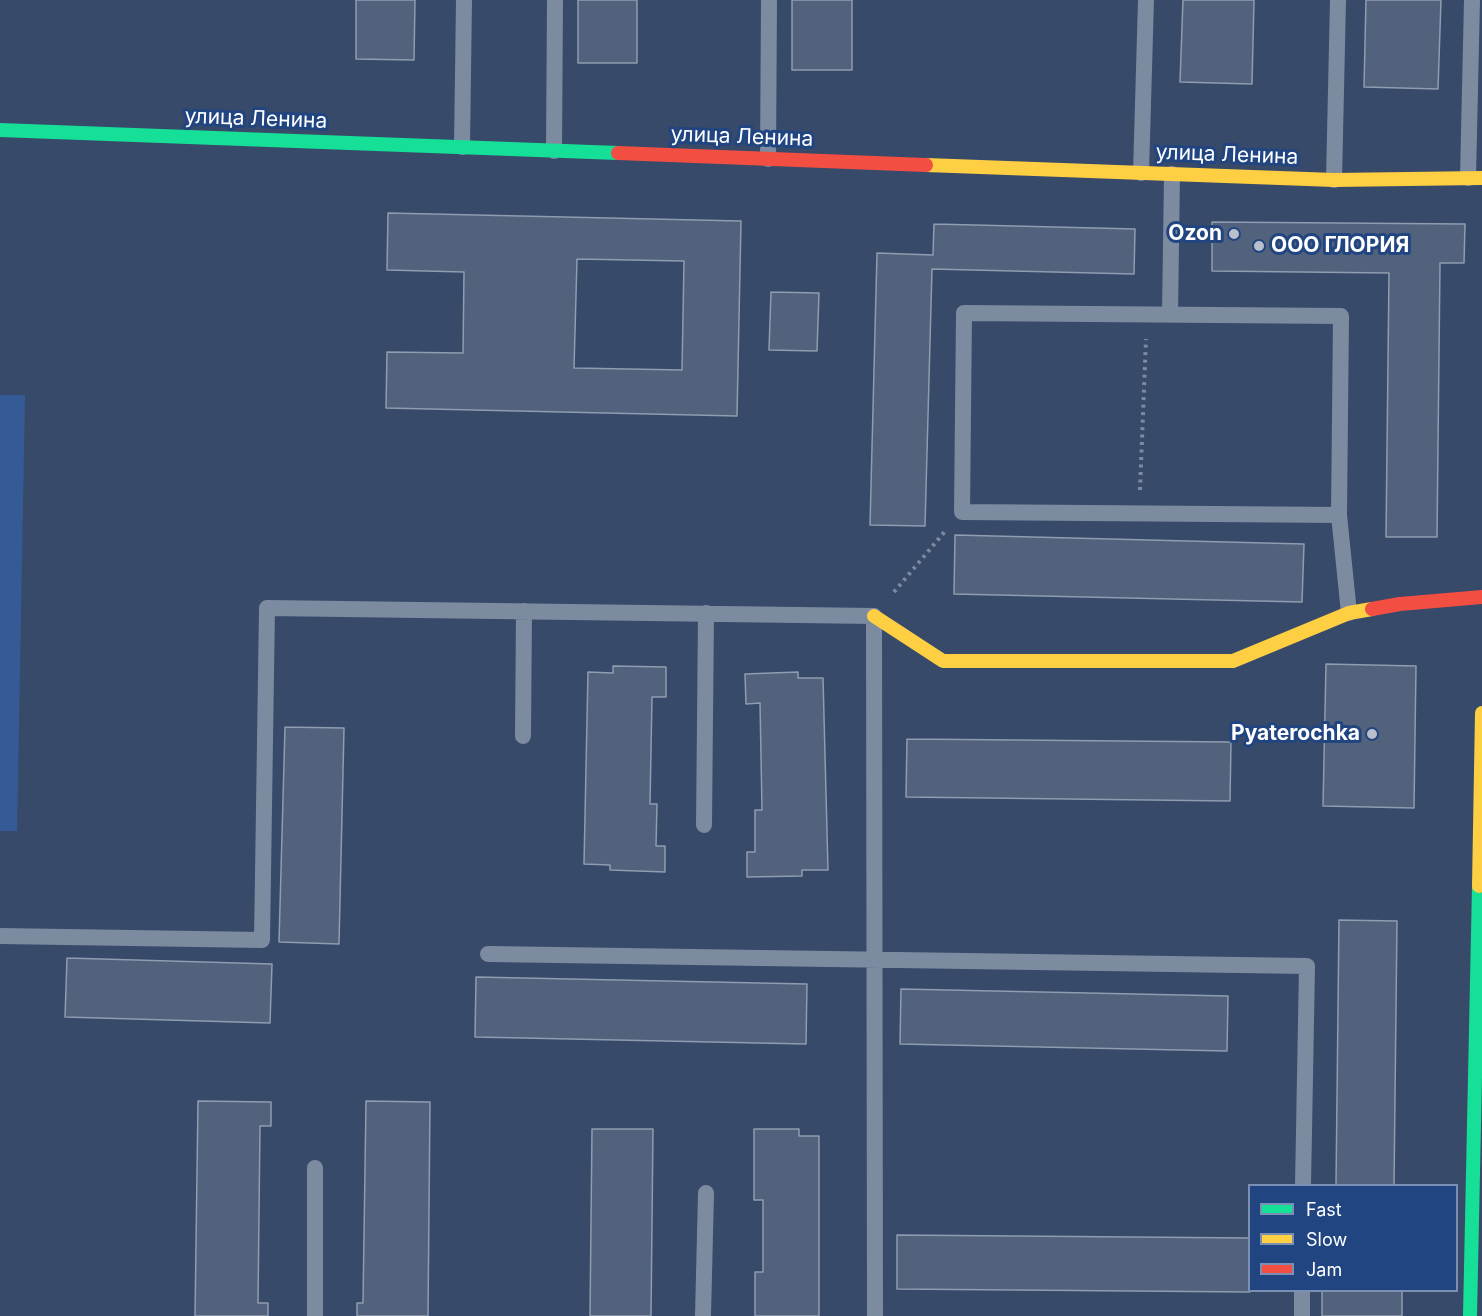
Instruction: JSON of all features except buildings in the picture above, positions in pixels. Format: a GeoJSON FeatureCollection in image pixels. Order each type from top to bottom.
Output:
{"type":"FeatureCollection","features":[{"type":"Feature","properties":{"kind":"street","name":"улица Ленина"},"geometry":{"type":"LineString","coordinates":[[0,130],[1334,180],[1475,178]]}},
{"type":"Feature","properties":{"kind":"street"},"geometry":{"type":"LineString","coordinates":[[874,616],[943,661],[1233,661],[1349,613],[1400,603],[1482,597]]}},
{"type":"Feature","properties":{"kind":"street"},"geometry":{"type":"LineString","coordinates":[[1470,1316],[1477,1207],[1482,713]]}},
{"type":"Feature","properties":{"kind":"lane"},"geometry":{"type":"LineString","coordinates":[[462,147],[464,0]]}},
{"type":"Feature","properties":{"kind":"lane"},"geometry":{"type":"LineString","coordinates":[[555,0],[555,151]]}},
{"type":"Feature","properties":{"kind":"lane"},"geometry":{"type":"LineString","coordinates":[[768,159],[770,0]]}},
{"type":"Feature","properties":{"kind":"lane"},"geometry":{"type":"LineString","coordinates":[[1141,173],[1146,0]]}},
{"type":"Feature","properties":{"kind":"lane"},"geometry":{"type":"LineString","coordinates":[[1334,180],[1338,0]]}},
{"type":"Feature","properties":{"kind":"lane"},"geometry":{"type":"LineString","coordinates":[[1472,0],[1475,178]]}},
{"type":"Feature","properties":{"kind":"lane"},"geometry":{"type":"LineString","coordinates":[[1170,315],[1172,174]]}},
{"type":"Feature","properties":{"kind":"lane"},"geometry":{"type":"LineString","coordinates":[[1339,515],[962,512],[964,312],[1341,316],[1339,515],[1349,613]]}},
{"type":"Feature","properties":{"kind":"lane"},"geometry":{"type":"LineString","coordinates":[[0,936],[262,940],[267,608],[874,616],[875,1316]]}},
{"type":"Feature","properties":{"kind":"lane"},"geometry":{"type":"LineString","coordinates":[[524,611],[524,736]]}},
{"type":"Feature","properties":{"kind":"lane"},"geometry":{"type":"LineString","coordinates":[[704,825],[706,613]]}},
{"type":"Feature","properties":{"kind":"lane"},"geometry":{"type":"LineString","coordinates":[[488,954],[1307,966],[1304,1184]]}},
{"type":"Feature","properties":{"kind":"lane"},"geometry":{"type":"LineString","coordinates":[[315,1168],[315,1316]]}},
{"type":"Feature","properties":{"kind":"lane"},"geometry":{"type":"LineString","coordinates":[[703,1316],[706,1193]]}},
{"type":"Feature","properties":{"kind":"lane"},"geometry":{"type":"LineString","coordinates":[[1302,1292],[1302,1316]]}},
{"type":"Feature","properties":{"kind":"path"},"geometry":{"type":"LineString","coordinates":[[1139,513],[1146,314]]}},
{"type":"Feature","properties":{"kind":"path"},"geometry":{"type":"LineString","coordinates":[[874,616],[962,512]]}},
{"type":"Feature","properties":{"kind":"shaded area"},"geometry":{"type":"Polygon","coordinates":[[[0,395],[25,395],[17,831],[0,831],[0,395]]]}},
{"type":"Feature","properties":{"kind":"traffic: fast"},"geometry":{"type":"LineString","coordinates":[[0,130],[618,153]]}},
{"type":"Feature","properties":{"kind":"traffic: fast"},"geometry":{"type":"LineString","coordinates":[[1470,1316],[1479,886]]}},
{"type":"Feature","properties":{"kind":"traffic: slow"},"geometry":{"type":"LineString","coordinates":[[926,165],[1334,180],[1482,178]]}},
{"type":"Feature","properties":{"kind":"traffic: slow"},"geometry":{"type":"LineString","coordinates":[[874,616],[943,661],[1233,661],[1349,613],[1372,609]]}},
{"type":"Feature","properties":{"kind":"traffic: slow"},"geometry":{"type":"LineString","coordinates":[[1479,886],[1482,713]]}},
{"type":"Feature","properties":{"kind":"traffic: jam"},"geometry":{"type":"LineString","coordinates":[[618,153],[926,165]]}},
{"type":"Feature","properties":{"kind":"traffic: jam"},"geometry":{"type":"LineString","coordinates":[[1372,609],[1400,604],[1482,597]]}},
{"type":"Feature","properties":{"kind":"place","name":"Ozon"},"geometry":{"type":"Point","coordinates":[1234,234]}},
{"type":"Feature","properties":{"kind":"place","name":"ООО ГЛОРИЯ"},"geometry":{"type":"Point","coordinates":[1259,246]}},
{"type":"Feature","properties":{"kind":"place","name":"Pyaterochka"},"geometry":{"type":"Point","coordinates":[1372,734]}}]}
